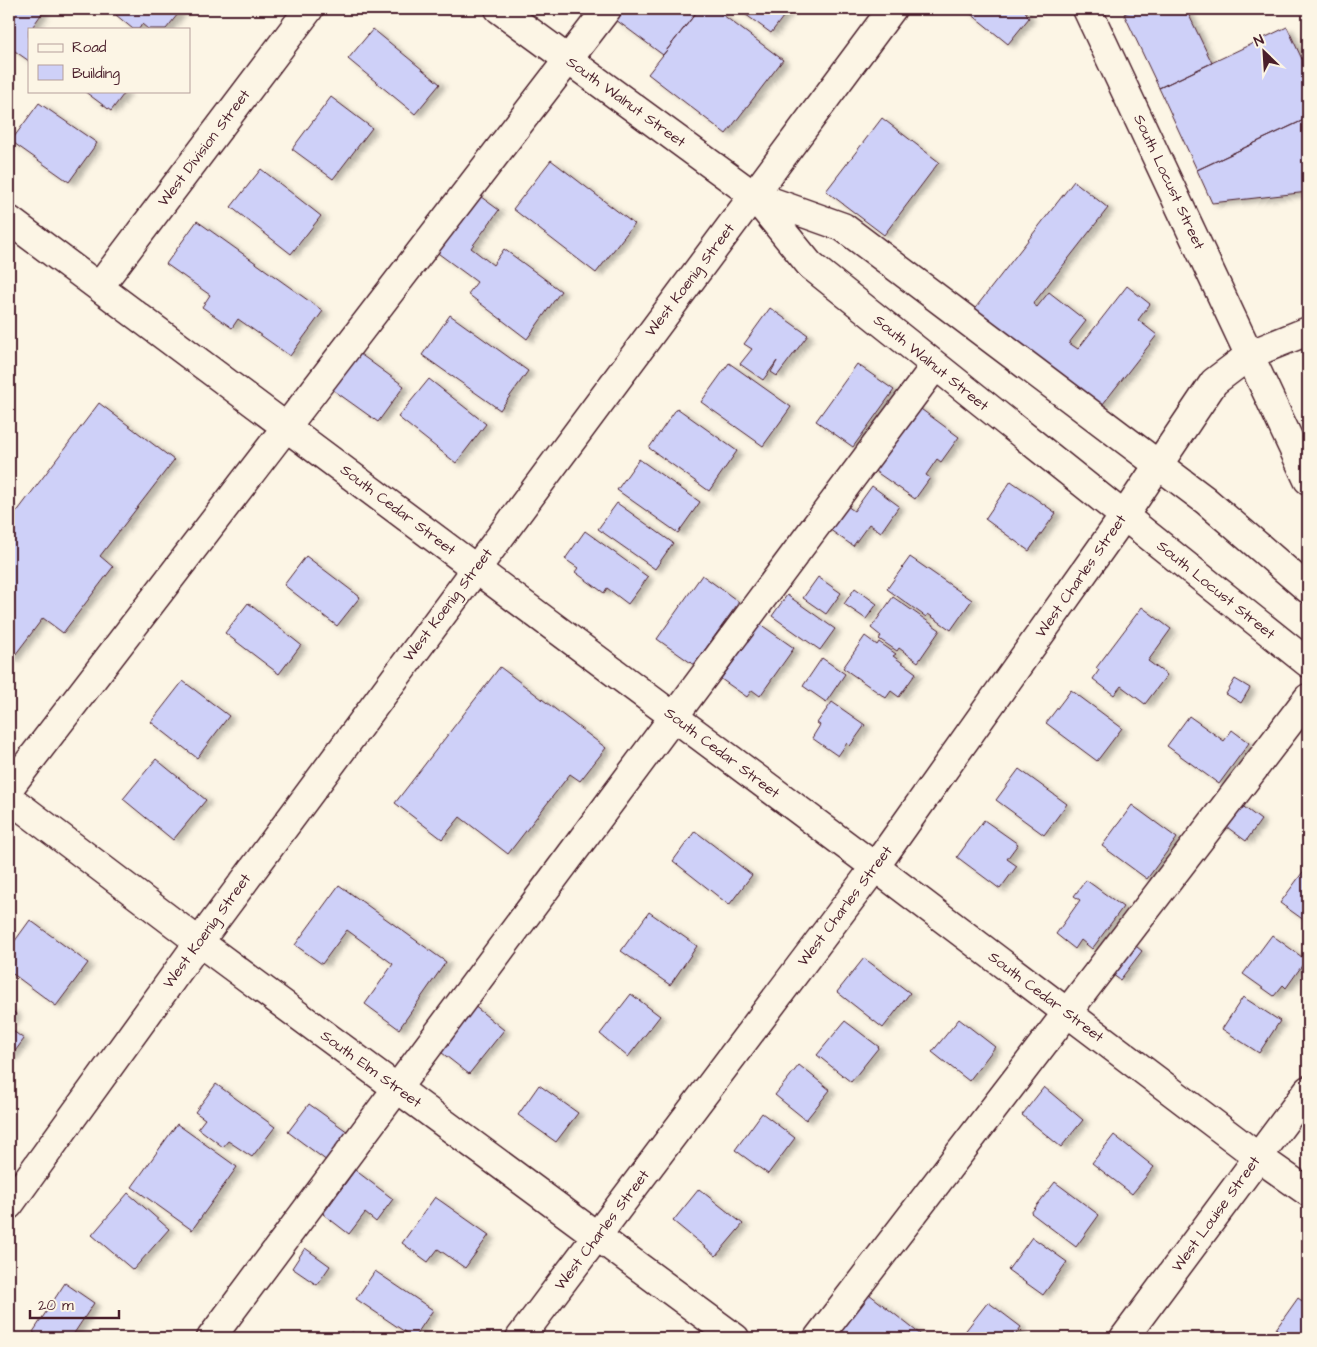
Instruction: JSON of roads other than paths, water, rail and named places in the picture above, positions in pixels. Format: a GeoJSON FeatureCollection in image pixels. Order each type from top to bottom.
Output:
{"type":"FeatureCollection","features":[{"type":"Feature","properties":{"kind":"street","name":"West Division Street"},"geometry":{"type":"LineString","coordinates":[[99,287],[309,9]]}},
{"type":"Feature","properties":{"kind":"street","name":"South Walnut Street"},"geometry":{"type":"LineString","coordinates":[[499,9],[753,195],[810,265],[1124,516]]}},
{"type":"Feature","properties":{"kind":"street"},"geometry":{"type":"LineString","coordinates":[[9,788],[607,9]]}},
{"type":"Feature","properties":{"kind":"street","name":"West Koenig Street"},"geometry":{"type":"LineString","coordinates":[[9,1205],[199,942],[892,9]]}},
{"type":"Feature","properties":{"kind":"street","name":"South Locust Street"},"geometry":{"type":"LineString","coordinates":[[1087,9],[1251,354],[1308,480]]}},
{"type":"Feature","properties":{"kind":"street","name":"South Walnut Street"},"geometry":{"type":"LineString","coordinates":[[753,195],[843,227],[1157,464]]}},
{"type":"Feature","properties":{"kind":"street"},"geometry":{"type":"LineString","coordinates":[[9,220],[99,287]]}},
{"type":"Feature","properties":{"kind":"street","name":"South Cedar Street"},"geometry":{"type":"LineString","coordinates":[[99,287],[674,716],[1258,1157],[1308,1192]]}},
{"type":"Feature","properties":{"kind":"street"},"geometry":{"type":"LineString","coordinates":[[1251,354],[1308,331]]}},
{"type":"Feature","properties":{"kind":"street","name":"West Charles Street"},"geometry":{"type":"LineString","coordinates":[[520,1338],[875,867],[1124,516],[1157,464],[1214,382],[1251,354]]}},
{"type":"Feature","properties":{"kind":"street"},"geometry":{"type":"LineString","coordinates":[[211,1338],[935,366]]}},
{"type":"Feature","properties":{"kind":"street"},"geometry":{"type":"LineString","coordinates":[[1157,464],[1205,500],[1308,589]]}},
{"type":"Feature","properties":{"kind":"street","name":"South Locust Street"},"geometry":{"type":"LineString","coordinates":[[1124,516],[1308,663]]}},
{"type":"Feature","properties":{"kind":"street"},"geometry":{"type":"LineString","coordinates":[[818,1338],[1308,698]]}},
{"type":"Feature","properties":{"kind":"street","name":"South Elm Street"},"geometry":{"type":"LineString","coordinates":[[9,798],[199,942],[735,1338]]}},
{"type":"Feature","properties":{"kind":"street","name":"West Louise Street"},"geometry":{"type":"LineString","coordinates":[[1124,1338],[1308,1090]]}}]}
